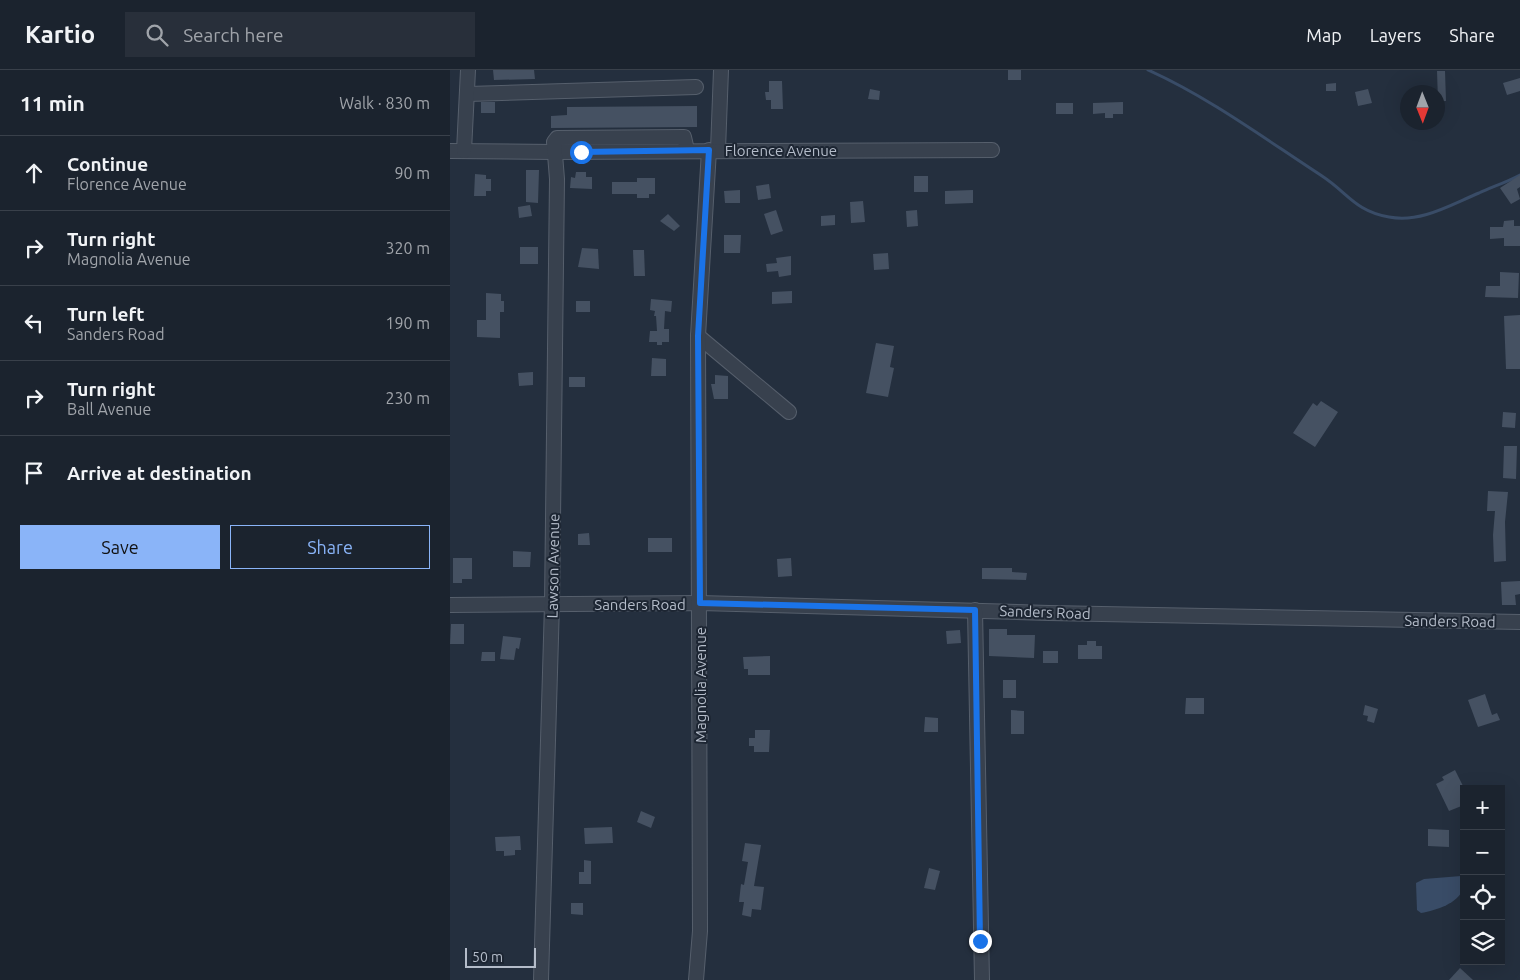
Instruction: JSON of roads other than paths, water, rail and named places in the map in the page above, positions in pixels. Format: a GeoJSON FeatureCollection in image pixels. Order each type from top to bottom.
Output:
{"type":"FeatureCollection","features":[{"type":"Feature","properties":{"kind":"street"},"geometry":{"type":"LineString","coordinates":[[457,151],[468,94],[468,70]]}},
{"type":"Feature","properties":{"kind":"street","name":"Magnolia Avenue"},"geometry":{"type":"LineString","coordinates":[[696,980],[700,931],[698,336],[721,70]]}},
{"type":"Feature","properties":{"kind":"street"},"geometry":{"type":"LineString","coordinates":[[468,94],[696,87]]}},
{"type":"Feature","properties":{"kind":"street","name":"Florence Avenue"},"geometry":{"type":"LineString","coordinates":[[457,151],[554,152],[581,145],[635,144],[687,150],[992,150]]}},
{"type":"Feature","properties":{"kind":"street","name":"Lawson Avenue"},"geometry":{"type":"LineString","coordinates":[[541,980],[552,604],[557,179],[554,152]]}},
{"type":"Feature","properties":{"kind":"street"},"geometry":{"type":"LineString","coordinates":[[698,336],[790,412]]}},
{"type":"Feature","properties":{"kind":"street","name":"Sanders Road"},"geometry":{"type":"LineString","coordinates":[[450,605],[700,603],[1520,622]]}},
{"type":"Feature","properties":{"kind":"street"},"geometry":{"type":"LineString","coordinates":[[975,610],[982,980]]}},
{"type":"Feature","properties":{"kind":"water"},"geometry":{"type":"Polygon","coordinates":[[[1460,876],[1460,895],[1452,902],[1440,908],[1421,913],[1417,910],[1416,883],[1424,879],[1460,876]]]}},
{"type":"Feature","properties":{"kind":"waterway"},"geometry":{"type":"LineString","coordinates":[[1148,70],[1193,93],[1237,120],[1331,182],[1352,201],[1377,214],[1401,218],[1424,215],[1520,175]]}}]}
